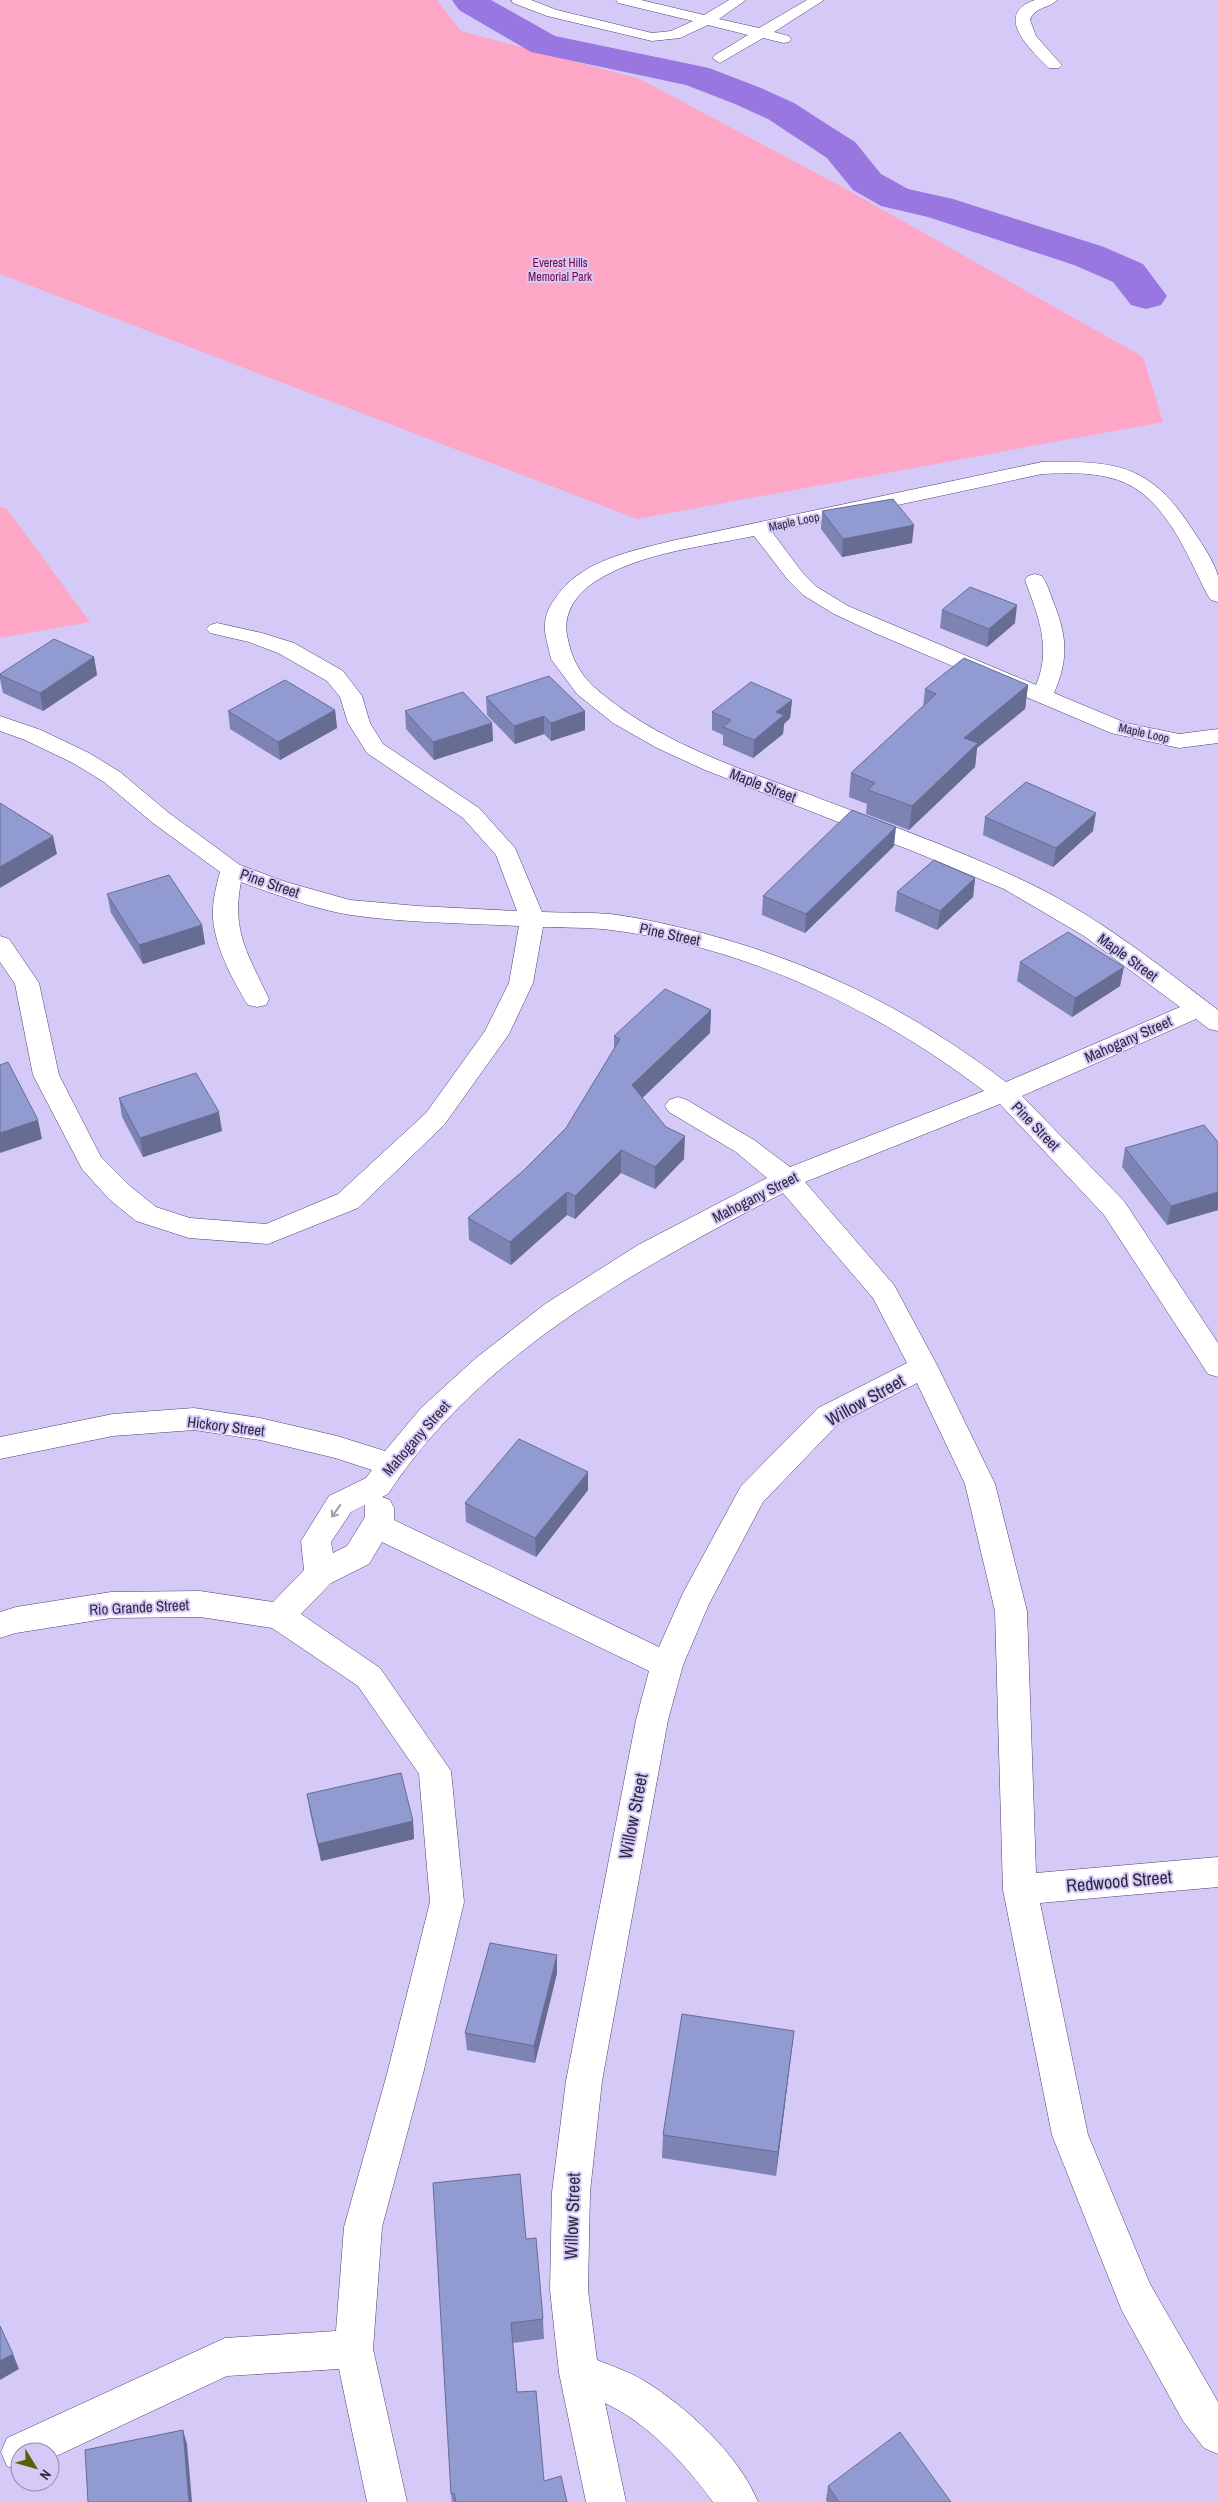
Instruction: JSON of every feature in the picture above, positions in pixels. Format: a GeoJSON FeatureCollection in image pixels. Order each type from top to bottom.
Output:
{"type":"FeatureCollection","features":[{"type":"Feature","properties":{"kind":"street"},"geometry":{"type":"LineString","coordinates":[[518,0],[552,13],[658,38],[677,35],[739,0]]}},
{"type":"Feature","properties":{"kind":"street"},"geometry":{"type":"LineString","coordinates":[[623,0],[784,39]]}},
{"type":"Feature","properties":{"kind":"street"},"geometry":{"type":"LineString","coordinates":[[720,58],[758,33],[816,0]]}},
{"type":"Feature","properties":{"kind":"street"},"geometry":{"type":"LineString","coordinates":[[1050,0],[1031,8],[1022,15],[1020,22],[1030,42],[1054,65]]}},
{"type":"Feature","properties":{"kind":"street","name":"Maple Loop"},"geometry":{"type":"LineString","coordinates":[[1218,596],[1178,521],[1157,492],[1135,478],[1108,470],[1076,466],[1042,468],[759,529],[795,576],[810,591],[841,610],[1119,728],[1179,741],[1218,736]]}},
{"type":"Feature","properties":{"kind":"street","name":"Maple Street"},"geometry":{"type":"LineString","coordinates":[[759,529],[618,563],[589,576],[568,594],[556,613],[554,637],[564,664],[590,696],[628,723],[665,744],[726,771],[830,810],[1013,884],[1088,928],[1208,1016]]}},
{"type":"Feature","properties":{"kind":"street"},"geometry":{"type":"LineString","coordinates":[[1035,580],[1054,632],[1057,650],[1053,674],[1042,696]]}},
{"type":"Feature","properties":{"kind":"street"},"geometry":{"type":"LineString","coordinates":[[0,944],[28,984],[46,1075],[91,1162],[120,1193],[146,1214],[190,1228],[268,1234],[348,1201],[435,1119],[496,1034],[521,983],[532,918],[507,853],[471,813],[375,748],[359,723],[351,696],[335,676],[286,648],[255,637],[218,629]]}},
{"type":"Feature","properties":{"kind":"street","name":"Pine Street"},"geometry":{"type":"LineString","coordinates":[[0,723],[33,735],[112,777],[161,818],[232,870],[278,887],[349,907],[418,914],[610,922],[672,934],[731,949],[799,973],[874,1007],[948,1050],[1004,1093],[1114,1208],[1218,1366]]}},
{"type":"Feature","properties":{"kind":"street"},"geometry":{"type":"LineString","coordinates":[[232,870],[226,893],[225,921],[234,948],[257,998]]}},
{"type":"Feature","properties":{"kind":"street","name":"Mahogany Street"},"geometry":{"type":"LineString","coordinates":[[320,1574],[316,1541],[340,1504],[384,1476],[431,1416],[486,1366],[555,1311],[648,1252],[788,1179],[1004,1093],[1208,1016]]}},
{"type":"Feature","properties":{"kind":"street"},"geometry":{"type":"LineString","coordinates":[[678,1106],[745,1146],[788,1179],[884,1292],[924,1367],[980,1484],[1011,1611],[1020,1890],[1070,2135],[1136,2297],[1197,2407],[1218,2434]]}},
{"type":"Feature","properties":{"kind":"street","name":"Willow Street"},"geometry":{"type":"LineString","coordinates":[[606,2502],[579,2373],[569,2290],[571,2192],[584,2080],[650,1730],[667,1665],[694,1602],[752,1494],[828,1416],[924,1367]]}},
{"type":"Feature","properties":{"kind":"street","name":"Hickory Street"},"geometry":{"type":"LineString","coordinates":[[0,1448],[113,1425],[194,1419],[260,1429],[336,1447],[384,1476]]}},
{"type":"Feature","properties":{"kind":"street","name":"Mahogany Street"},"geometry":{"type":"LineString","coordinates":[[279,1616],[320,1574],[358,1555],[380,1518],[384,1476]]}},
{"type":"Feature","properties":{"kind":"street"},"geometry":{"type":"LineString","coordinates":[[376,1525],[667,1665]]}},
{"type":"Feature","properties":{"kind":"street","name":"Rio Grande Street"},"geometry":{"type":"LineString","coordinates":[[0,1625],[16,1620],[110,1605],[200,1604],[279,1616]]}},
{"type":"Feature","properties":{"kind":"street"},"geometry":{"type":"LineString","coordinates":[[279,1616],[369,1678],[435,1771],[446,1902],[405,2074],[363,2227],[354,2349],[387,2502]]}},
{"type":"Feature","properties":{"kind":"street","name":"Redwood Street"},"geometry":{"type":"LineString","coordinates":[[1020,1890],[1218,1872]]}},
{"type":"Feature","properties":{"kind":"street"},"geometry":{"type":"LineString","coordinates":[[42,2442],[225,2357],[354,2349]]}},
{"type":"Feature","properties":{"kind":"street"},"geometry":{"type":"LineString","coordinates":[[579,2373],[629,2394],[683,2434],[716,2472],[738,2502]]}},
{"type":"Feature","properties":{"kind":"green space","name":"Everest Hills Memorial Park"},"geometry":{"type":"Polygon","coordinates":[[[0,0],[437,0],[461,31],[640,79],[846,189],[1143,357],[1163,422],[637,519],[0,274],[0,0]]]}},
{"type":"Feature","properties":{"kind":"green space"},"geometry":{"type":"Polygon","coordinates":[[[0,507],[6,508],[90,622],[0,638],[0,507]]]}},
{"type":"Feature","properties":{"kind":"building"},"geometry":{"type":"Polygon","coordinates":[[[893,499],[914,525],[843,539],[822,511],[893,499]]]}},
{"type":"Feature","properties":{"kind":"building"},"geometry":{"type":"Polygon","coordinates":[[[970,587],[1017,605],[989,629],[942,610],[970,587]]]}},
{"type":"Feature","properties":{"kind":"building"},"geometry":{"type":"Polygon","coordinates":[[[54,639],[94,657],[40,693],[0,675],[0,674],[54,639]]]}},
{"type":"Feature","properties":{"kind":"building"},"geometry":{"type":"Polygon","coordinates":[[[964,658],[1028,685],[964,738],[978,743],[912,806],[868,790],[875,783],[851,773],[936,694],[925,689],[964,658]]]}},
{"type":"Feature","properties":{"kind":"building"},"geometry":{"type":"Polygon","coordinates":[[[549,676],[585,711],[551,723],[544,716],[514,726],[486,697],[549,676]]]}},
{"type":"Feature","properties":{"kind":"building"},"geometry":{"type":"Polygon","coordinates":[[[285,680],[335,710],[278,742],[228,711],[285,680]]]}},
{"type":"Feature","properties":{"kind":"building"},"geometry":{"type":"Polygon","coordinates":[[[751,682],[792,700],[776,712],[784,715],[754,740],[723,727],[731,720],[712,712],[751,682]]]}},
{"type":"Feature","properties":{"kind":"building"},"geometry":{"type":"Polygon","coordinates":[[[463,692],[492,723],[433,742],[405,711],[463,692]]]}},
{"type":"Feature","properties":{"kind":"building"},"geometry":{"type":"Polygon","coordinates":[[[1026,782],[1096,813],[1056,848],[985,817],[1026,782]]]}},
{"type":"Feature","properties":{"kind":"building"},"geometry":{"type":"Polygon","coordinates":[[[0,803],[53,836],[0,867],[0,803]]]}},
{"type":"Feature","properties":{"kind":"building"},"geometry":{"type":"Polygon","coordinates":[[[852,810],[896,827],[806,914],[763,896],[852,810]]]}},
{"type":"Feature","properties":{"kind":"building"},"geometry":{"type":"Polygon","coordinates":[[[934,860],[975,878],[940,911],[897,892],[934,860]]]}},
{"type":"Feature","properties":{"kind":"building"},"geometry":{"type":"Polygon","coordinates":[[[169,875],[202,925],[139,945],[107,894],[169,875]]]}},
{"type":"Feature","properties":{"kind":"building"},"geometry":{"type":"Polygon","coordinates":[[[1068,932],[1124,967],[1075,998],[1020,962],[1068,932]]]}},
{"type":"Feature","properties":{"kind":"building"},"geometry":{"type":"Polygon","coordinates":[[[665,989],[711,1010],[632,1085],[666,1127],[685,1136],[655,1167],[621,1150],[575,1196],[567,1192],[510,1242],[468,1218],[523,1171],[566,1128],[620,1039],[614,1036],[665,989]]]}},
{"type":"Feature","properties":{"kind":"building"},"geometry":{"type":"Polygon","coordinates":[[[8,1062],[38,1120],[0,1133],[0,1065],[8,1062]]]}},
{"type":"Feature","properties":{"kind":"building"},"geometry":{"type":"Polygon","coordinates":[[[196,1073],[219,1112],[140,1138],[119,1098],[196,1073]]]}},
{"type":"Feature","properties":{"kind":"building"},"geometry":{"type":"Polygon","coordinates":[[[1204,1125],[1218,1142],[1218,1192],[1171,1206],[1125,1148],[1204,1125]]]}},
{"type":"Feature","properties":{"kind":"building"},"geometry":{"type":"Polygon","coordinates":[[[519,1439],[588,1472],[535,1538],[465,1503],[519,1439]]]}},
{"type":"Feature","properties":{"kind":"building"},"geometry":{"type":"Polygon","coordinates":[[[401,1773],[413,1821],[318,1844],[307,1794],[401,1773]]]}},
{"type":"Feature","properties":{"kind":"building"},"geometry":{"type":"Polygon","coordinates":[[[490,1943],[557,1955],[534,2046],[465,2033],[490,1943]]]}},
{"type":"Feature","properties":{"kind":"building"},"geometry":{"type":"Polygon","coordinates":[[[682,2014],[794,2031],[778,2152],[663,2135],[682,2014]]]}},
{"type":"Feature","properties":{"kind":"building"},"geometry":{"type":"Polygon","coordinates":[[[520,2174],[526,2239],[536,2238],[543,2319],[511,2323],[517,2392],[536,2391],[544,2481],[561,2476],[567,2502],[456,2502],[454,2493],[451,2494],[433,2183],[520,2174]]]}},
{"type":"Feature","properties":{"kind":"building"},"geometry":{"type":"Polygon","coordinates":[[[0,2326],[13,2354],[0,2361],[0,2326]]]}},
{"type":"Feature","properties":{"kind":"building"},"geometry":{"type":"Polygon","coordinates":[[[183,2430],[189,2502],[88,2502],[85,2450],[183,2430]]]}},
{"type":"Feature","properties":{"kind":"building"},"geometry":{"type":"Polygon","coordinates":[[[900,2432],[951,2502],[839,2502],[828,2486],[900,2432]]]}},
{"type":"Feature","properties":{"kind":"waterway"},"geometry":{"type":"LineString","coordinates":[[470,0],[471,3],[544,44],[696,76],[748,96],[781,111],[841,150],[867,182],[895,198],[939,208],[1089,256],[1128,273],[1146,296]]}}]}
